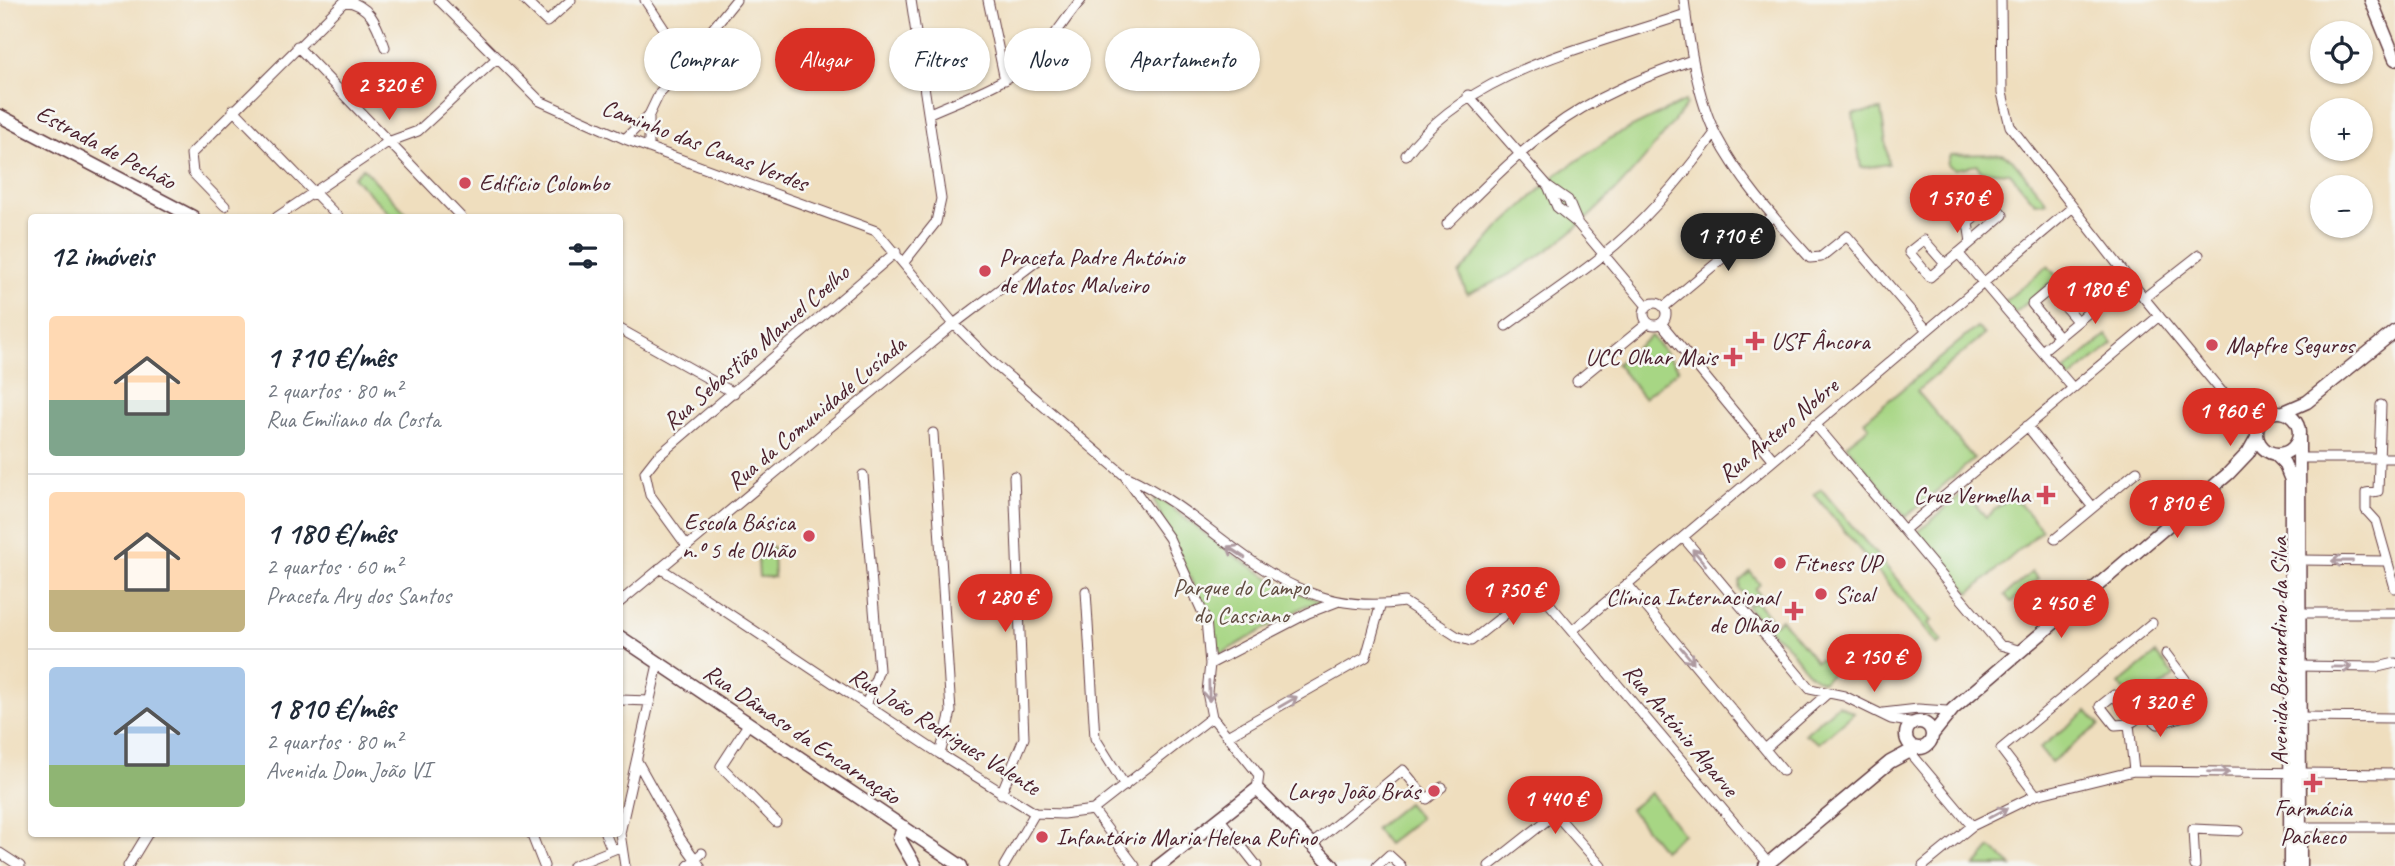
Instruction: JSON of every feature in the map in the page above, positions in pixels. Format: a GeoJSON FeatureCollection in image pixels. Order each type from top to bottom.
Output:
{"type":"FeatureCollection","features":[{"type":"Feature","properties":{"kind":"main road"},"geometry":{"type":"LineString","coordinates":[[2371,0],[2395,59]]}},
{"type":"Feature","properties":{"kind":"main road","name":"Estrada de Pechão"},"geometry":{"type":"LineString","coordinates":[[0,116],[187,214]]}},
{"type":"Feature","properties":{"kind":"main road"},"geometry":{"type":"LineString","coordinates":[[1766,865],[1890,762],[1927,745],[1950,710],[2228,474],[2248,453],[2263,416],[2307,402],[2395,331]]}},
{"type":"Feature","properties":{"kind":"main road"},"geometry":{"type":"LineString","coordinates":[[2228,474],[2253,459],[2293,448],[2310,409],[2395,338]]}},
{"type":"Feature","properties":{"kind":"main road"},"geometry":{"type":"LineString","coordinates":[[2279,412],[2293,418],[2299,431]]}},
{"type":"Feature","properties":{"kind":"main road","name":"Avenida Bernardino da Silva"},"geometry":{"type":"LineString","coordinates":[[2299,431],[2299,561],[2307,613],[2295,666],[2300,716],[2294,773],[2301,827],[2300,866]]}},
{"type":"Feature","properties":{"kind":"main road"},"geometry":{"type":"LineString","coordinates":[[2256,435],[2272,453]]}},
{"type":"Feature","properties":{"kind":"main road","name":"Avenida Bernardino da Silva"},"geometry":{"type":"LineString","coordinates":[[2272,453],[2284,463],[2291,480],[2295,666],[2290,866]]}},
{"type":"Feature","properties":{"kind":"main road","name":"Rua Dâmaso da Encarnação"},"geometry":{"type":"LineString","coordinates":[[623,638],[961,866]]}},
{"type":"Feature","properties":{"kind":"main road"},"geometry":{"type":"LineString","coordinates":[[1890,762],[1906,737],[1909,727],[1950,710]]}},
{"type":"Feature","properties":{"kind":"main road"},"geometry":{"type":"LineString","coordinates":[[1918,722],[1930,727],[1932,734]]}},
{"type":"Feature","properties":{"kind":"main road"},"geometry":{"type":"LineString","coordinates":[[1906,737],[1913,750]]}},
{"type":"Feature","properties":{"kind":"main road"},"geometry":{"type":"LineString","coordinates":[[1159,866],[1257,789],[1333,866]]}},
{"type":"Feature","properties":{"kind":"main road"},"geometry":{"type":"LineString","coordinates":[[904,828],[899,838],[915,866]]}},
{"type":"Feature","properties":{"kind":"street","name":"Caminho das Canas Verdes"},"geometry":{"type":"LineString","coordinates":[[439,0],[540,101],[625,139],[876,230],[905,261],[954,324],[1014,381],[1124,475]]}},
{"type":"Feature","properties":{"kind":"street"},"geometry":{"type":"LineString","coordinates":[[524,0],[547,22],[571,0]]}},
{"type":"Feature","properties":{"kind":"street"},"geometry":{"type":"LineString","coordinates":[[645,0],[658,14],[665,28]]}},
{"type":"Feature","properties":{"kind":"street"},"geometry":{"type":"LineString","coordinates":[[711,28],[736,0]]}},
{"type":"Feature","properties":{"kind":"street"},"geometry":{"type":"LineString","coordinates":[[905,261],[936,222],[941,199],[911,0]]}},
{"type":"Feature","properties":{"kind":"street"},"geometry":{"type":"LineString","coordinates":[[988,0],[1004,75]]}},
{"type":"Feature","properties":{"kind":"street"},"geometry":{"type":"LineString","coordinates":[[1060,28],[1081,0]]}},
{"type":"Feature","properties":{"kind":"street"},"geometry":{"type":"LineString","coordinates":[[1684,0],[1692,60],[1715,133],[1739,172],[1810,258],[1821,257],[1847,236],[1927,330]]}},
{"type":"Feature","properties":{"kind":"street"},"geometry":{"type":"LineString","coordinates":[[2001,0],[2005,113],[2010,126],[2144,298],[2256,435]]}},
{"type":"Feature","properties":{"kind":"street"},"geometry":{"type":"LineString","coordinates":[[225,206],[193,173],[191,154],[233,109],[345,1],[360,3],[374,20],[385,47]]}},
{"type":"Feature","properties":{"kind":"street"},"geometry":{"type":"LineString","coordinates":[[1406,155],[1420,136],[1468,95],[1515,74],[1686,14]]}},
{"type":"Feature","properties":{"kind":"street"},"geometry":{"type":"LineString","coordinates":[[297,46],[458,214]]}},
{"type":"Feature","properties":{"kind":"street"},"geometry":{"type":"LineString","coordinates":[[281,214],[388,142],[418,131],[497,58]]}},
{"type":"Feature","properties":{"kind":"street"},"geometry":{"type":"LineString","coordinates":[[1447,224],[1521,153],[1552,128],[1601,97],[1647,76],[1692,60]]}},
{"type":"Feature","properties":{"kind":"street"},"geometry":{"type":"LineString","coordinates":[[930,113],[1004,80]]}},
{"type":"Feature","properties":{"kind":"street"},"geometry":{"type":"LineString","coordinates":[[625,139],[649,115],[662,91]]}},
{"type":"Feature","properties":{"kind":"street"},"geometry":{"type":"LineString","coordinates":[[1468,95],[1548,186],[1568,200],[1578,223],[1647,306]]}},
{"type":"Feature","properties":{"kind":"street"},"geometry":{"type":"LineString","coordinates":[[233,109],[335,214]]}},
{"type":"Feature","properties":{"kind":"street"},"geometry":{"type":"LineString","coordinates":[[649,115],[649,148]]}},
{"type":"Feature","properties":{"kind":"street"},"geometry":{"type":"LineString","coordinates":[[1506,326],[1604,255],[1661,200],[1715,133]]}},
{"type":"Feature","properties":{"kind":"street","name":"Rua Antero Nobre"},"geometry":{"type":"LineString","coordinates":[[1573,630],[2073,207]]}},
{"type":"Feature","properties":{"kind":"street"},"geometry":{"type":"LineString","coordinates":[[1664,307],[1773,216]]}},
{"type":"Feature","properties":{"kind":"street"},"geometry":{"type":"LineString","coordinates":[[1945,264],[1971,242]]}},
{"type":"Feature","properties":{"kind":"street","name":"Rua Sebastião Manuel Coelho"},"geometry":{"type":"LineString","coordinates":[[687,546],[650,495],[645,472],[656,458],[896,252]]}},
{"type":"Feature","properties":{"kind":"street"},"geometry":{"type":"LineString","coordinates":[[1958,253],[2072,387]]}},
{"type":"Feature","properties":{"kind":"street"},"geometry":{"type":"LineString","coordinates":[[2144,298],[2199,255]]}},
{"type":"Feature","properties":{"kind":"street","name":"Rua da Comunidade Lusíada"},"geometry":{"type":"LineString","coordinates":[[623,599],[954,324],[1041,258]]}},
{"type":"Feature","properties":{"kind":"street"},"geometry":{"type":"LineString","coordinates":[[2042,351],[2130,278]]}},
{"type":"Feature","properties":{"kind":"street"},"geometry":{"type":"LineString","coordinates":[[2058,336],[2032,304],[2050,289],[2077,321]]}},
{"type":"Feature","properties":{"kind":"street"},"geometry":{"type":"LineString","coordinates":[[1647,306],[1657,303],[1664,307],[1666,314],[1661,323]]}},
{"type":"Feature","properties":{"kind":"street"},"geometry":{"type":"LineString","coordinates":[[1647,306],[1644,317],[1648,323]]}},
{"type":"Feature","properties":{"kind":"street"},"geometry":{"type":"LineString","coordinates":[[1904,530],[2159,316]]}},
{"type":"Feature","properties":{"kind":"street"},"geometry":{"type":"LineString","coordinates":[[1577,381],[1648,323],[1661,323]]}},
{"type":"Feature","properties":{"kind":"street"},"geometry":{"type":"LineString","coordinates":[[1661,323],[1773,459]]}},
{"type":"Feature","properties":{"kind":"street"},"geometry":{"type":"LineString","coordinates":[[623,331],[734,393]]}},
{"type":"Feature","properties":{"kind":"street"},"geometry":{"type":"LineString","coordinates":[[2220,389],[2239,403],[2279,412]]}},
{"type":"Feature","properties":{"kind":"street"},"geometry":{"type":"LineString","coordinates":[[2381,405],[2378,491],[2366,493],[2366,510],[2376,521],[2395,588]]}},
{"type":"Feature","properties":{"kind":"street"},"geometry":{"type":"LineString","coordinates":[[1815,424],[2000,645],[2003,667]]}},
{"type":"Feature","properties":{"kind":"street"},"geometry":{"type":"LineString","coordinates":[[2027,426],[2092,506]]}},
{"type":"Feature","properties":{"kind":"street"},"geometry":{"type":"LineString","coordinates":[[933,433],[951,712],[940,754]]}},
{"type":"Feature","properties":{"kind":"street"},"geometry":{"type":"LineString","coordinates":[[2300,458],[2395,458]]}},
{"type":"Feature","properties":{"kind":"street"},"geometry":{"type":"LineString","coordinates":[[2055,539],[2137,471]]}},
{"type":"Feature","properties":{"kind":"street"},"geometry":{"type":"LineString","coordinates":[[863,475],[879,670],[866,705]]}},
{"type":"Feature","properties":{"kind":"street"},"geometry":{"type":"LineString","coordinates":[[1124,475],[1159,492],[1223,543],[1264,570],[1309,593],[1380,607],[1366,657],[1229,735]]}},
{"type":"Feature","properties":{"kind":"street"},"geometry":{"type":"LineString","coordinates":[[1124,475],[1169,538],[1206,620],[1210,664],[1207,692],[1212,717],[1259,775],[1257,789]]}},
{"type":"Feature","properties":{"kind":"street"},"geometry":{"type":"LineString","coordinates":[[1002,794],[1024,738],[1014,476]]}},
{"type":"Feature","properties":{"kind":"street"},"geometry":{"type":"LineString","coordinates":[[1683,537],[1810,689],[1844,696],[1891,719],[1918,722]]}},
{"type":"Feature","properties":{"kind":"street"},"geometry":{"type":"LineString","coordinates":[[2299,561],[2386,561]]}},
{"type":"Feature","properties":{"kind":"street","name":"Rua João Rodrigues Valente"},"geometry":{"type":"LineString","coordinates":[[660,568],[940,754],[1035,813],[1063,814],[1093,810]]}},
{"type":"Feature","properties":{"kind":"street"},"geometry":{"type":"LineString","coordinates":[[1627,584],[1783,771]]}},
{"type":"Feature","properties":{"kind":"street","name":"Rua António Algarve"},"geometry":{"type":"LineString","coordinates":[[1380,607],[1404,602],[1421,610],[1458,637],[1471,641],[1537,589],[1766,865]]}},
{"type":"Feature","properties":{"kind":"street"},"geometry":{"type":"LineString","coordinates":[[1086,591],[1095,738],[1125,786]]}},
{"type":"Feature","properties":{"kind":"street"},"geometry":{"type":"LineString","coordinates":[[1210,664],[1308,613],[1341,600]]}},
{"type":"Feature","properties":{"kind":"street"},"geometry":{"type":"LineString","coordinates":[[2307,613],[2395,613]]}},
{"type":"Feature","properties":{"kind":"street"},"geometry":{"type":"LineString","coordinates":[[2036,794],[2001,749],[2152,623]]}},
{"type":"Feature","properties":{"kind":"street"},"geometry":{"type":"LineString","coordinates":[[2000,645],[2022,651]]}},
{"type":"Feature","properties":{"kind":"street"},"geometry":{"type":"LineString","coordinates":[[2134,771],[2131,722],[2185,679],[2165,654]]}},
{"type":"Feature","properties":{"kind":"street"},"geometry":{"type":"LineString","coordinates":[[2295,666],[2378,667],[2395,663]]}},
{"type":"Feature","properties":{"kind":"street"},"geometry":{"type":"LineString","coordinates":[[623,820],[658,664]]}},
{"type":"Feature","properties":{"kind":"street"},"geometry":{"type":"LineString","coordinates":[[1765,749],[1828,693]]}},
{"type":"Feature","properties":{"kind":"street"},"geometry":{"type":"LineString","coordinates":[[623,700],[650,701]]}},
{"type":"Feature","properties":{"kind":"street"},"geometry":{"type":"LineString","coordinates":[[1879,712],[1950,710]]}},
{"type":"Feature","properties":{"kind":"street"},"geometry":{"type":"LineString","coordinates":[[2145,713],[2158,724],[2184,716]]}},
{"type":"Feature","properties":{"kind":"street"},"geometry":{"type":"LineString","coordinates":[[2300,716],[2395,718]]}},
{"type":"Feature","properties":{"kind":"street"},"geometry":{"type":"LineString","coordinates":[[1135,866],[1093,810],[1212,717]]}},
{"type":"Feature","properties":{"kind":"street"},"geometry":{"type":"LineString","coordinates":[[748,723],[721,766],[776,822]]}},
{"type":"Feature","properties":{"kind":"street"},"geometry":{"type":"LineString","coordinates":[[1913,750],[1972,827]]}},
{"type":"Feature","properties":{"kind":"street"},"geometry":{"type":"LineString","coordinates":[[637,761],[694,864],[702,853]]}},
{"type":"Feature","properties":{"kind":"street"},"geometry":{"type":"LineString","coordinates":[[1311,845],[1403,770],[1427,799],[1442,787]]}},
{"type":"Feature","properties":{"kind":"street"},"geometry":{"type":"LineString","coordinates":[[1923,866],[1972,827],[2036,794],[2134,771],[2395,774]]}},
{"type":"Feature","properties":{"kind":"street"},"geometry":{"type":"LineString","coordinates":[[1531,786],[1601,866]]}},
{"type":"Feature","properties":{"kind":"street"},"geometry":{"type":"LineString","coordinates":[[1004,866],[1035,813]]}},
{"type":"Feature","properties":{"kind":"street"},"geometry":{"type":"LineString","coordinates":[[1489,866],[1555,814]]}},
{"type":"Feature","properties":{"kind":"street"},"geometry":{"type":"LineString","coordinates":[[1219,818],[1257,866]]}},
{"type":"Feature","properties":{"kind":"street"},"geometry":{"type":"LineString","coordinates":[[2301,827],[2395,827]]}},
{"type":"Feature","properties":{"kind":"street"},"geometry":{"type":"LineString","coordinates":[[2195,866],[2193,829],[2239,831]]}},
{"type":"Feature","properties":{"kind":"street"},"geometry":{"type":"LineString","coordinates":[[128,866],[146,837]]}},
{"type":"Feature","properties":{"kind":"street"},"geometry":{"type":"LineString","coordinates":[[533,837],[544,866]]}},
{"type":"Feature","properties":{"kind":"street"},"geometry":{"type":"LineString","coordinates":[[608,837],[617,848],[625,866]]}},
{"type":"Feature","properties":{"kind":"street"},"geometry":{"type":"LineString","coordinates":[[617,848],[619,837]]}},
{"type":"Feature","properties":{"kind":"street"},"geometry":{"type":"LineString","coordinates":[[573,866],[617,848]]}},
{"type":"Feature","properties":{"kind":"street"},"geometry":{"type":"LineString","coordinates":[[0,853],[20,866]]}},
{"type":"Feature","properties":{"kind":"street"},"geometry":{"type":"LineString","coordinates":[[1377,866],[1390,855],[1401,866]]}},
{"type":"Feature","properties":{"kind":"green space"},"geometry":{"type":"Polygon","coordinates":[[[1685,101],[1686,105],[1641,162],[1616,190],[1563,239],[1501,279],[1467,294],[1459,274],[1498,229],[1556,175],[1614,136],[1685,101]]]}},
{"type":"Feature","properties":{"kind":"green space"},"geometry":{"type":"Polygon","coordinates":[[[1881,110],[1889,164],[1861,168],[1853,114],[1881,110]]]}},
{"type":"Feature","properties":{"kind":"green space"},"geometry":{"type":"Polygon","coordinates":[[[2001,154],[2012,159],[2047,202],[2035,203],[2010,173],[1981,171],[1977,165],[1955,169],[1947,165],[1950,155],[2001,154]]]}},
{"type":"Feature","properties":{"kind":"green space"},"geometry":{"type":"Polygon","coordinates":[[[363,168],[407,214],[390,214],[353,177],[363,168]]]}},
{"type":"Feature","properties":{"kind":"green space"},"geometry":{"type":"Polygon","coordinates":[[[2048,266],[2057,277],[2014,314],[2004,302],[2048,266]]]}},
{"type":"Feature","properties":{"kind":"green space"},"geometry":{"type":"Polygon","coordinates":[[[1977,327],[1984,335],[1917,391],[1974,459],[1906,517],[1846,445],[1869,427],[1864,421],[1977,327]]]}},
{"type":"Feature","properties":{"kind":"green space"},"geometry":{"type":"Polygon","coordinates":[[[2107,335],[2113,344],[2070,379],[2064,371],[2107,335]]]}},
{"type":"Feature","properties":{"kind":"green space"},"geometry":{"type":"Polygon","coordinates":[[[1651,336],[1679,369],[1644,398],[1616,364],[1651,336]]]}},
{"type":"Feature","properties":{"kind":"green space"},"geometry":{"type":"Polygon","coordinates":[[[1821,489],[1932,621],[1928,623],[1942,641],[1938,645],[1814,494],[1821,489]]]}},
{"type":"Feature","properties":{"kind":"green space"},"geometry":{"type":"Polygon","coordinates":[[[1964,492],[1986,517],[2012,495],[2042,530],[1970,593],[1917,533],[1964,492]]]}},
{"type":"Feature","properties":{"kind":"green space","name":"Parque do Campo do Cassiano"},"geometry":{"type":"Polygon","coordinates":[[[1158,497],[1257,570],[1323,602],[1305,606],[1217,656],[1209,619],[1154,500],[1158,497]]]}},
{"type":"Feature","properties":{"kind":"green space"},"geometry":{"type":"Polygon","coordinates":[[[757,547],[773,547],[774,577],[759,577],[757,547]]]}},
{"type":"Feature","properties":{"kind":"green space"},"geometry":{"type":"Polygon","coordinates":[[[1750,572],[1760,584],[1755,589],[1762,597],[1746,597],[1739,589],[1740,581],[1750,572]]]}},
{"type":"Feature","properties":{"kind":"green space"},"geometry":{"type":"Polygon","coordinates":[[[2032,572],[2038,579],[2011,602],[2005,595],[2032,572]]]}},
{"type":"Feature","properties":{"kind":"green space"},"geometry":{"type":"Polygon","coordinates":[[[1757,602],[1775,624],[1781,619],[1816,661],[1821,658],[1833,673],[1823,681],[1809,673],[1785,643],[1748,608],[1747,605],[1757,602]]]}},
{"type":"Feature","properties":{"kind":"green space"},"geometry":{"type":"Polygon","coordinates":[[[2156,654],[2174,676],[2137,705],[2119,684],[2156,654]]]}},
{"type":"Feature","properties":{"kind":"green space"},"geometry":{"type":"Polygon","coordinates":[[[1838,705],[1854,713],[1819,743],[1805,734],[1838,705]]]}},
{"type":"Feature","properties":{"kind":"green space"},"geometry":{"type":"Polygon","coordinates":[[[2087,711],[2099,725],[2051,762],[2040,748],[2087,711]]]}},
{"type":"Feature","properties":{"kind":"green space"},"geometry":{"type":"Polygon","coordinates":[[[1651,793],[1683,834],[1663,850],[1630,809],[1651,793]]]}},
{"type":"Feature","properties":{"kind":"green space"},"geometry":{"type":"Polygon","coordinates":[[[1407,803],[1420,818],[1387,844],[1375,829],[1407,803]]]}},
{"type":"Feature","properties":{"kind":"green space"},"geometry":{"type":"Polygon","coordinates":[[[1991,848],[2012,866],[1975,866],[1991,848]]]}},
{"type":"Feature","properties":{"kind":"place","name":"Edifício Colombo"},"geometry":{"type":"Point","coordinates":[465,183]}},
{"type":"Feature","properties":{"kind":"place","name":"Praceta Padre António de Matos Malveiro"},"geometry":{"type":"Point","coordinates":[985,271]}},
{"type":"Feature","properties":{"kind":"place","name":"USF Âncora"},"geometry":{"type":"Point","coordinates":[1755,341]}},
{"type":"Feature","properties":{"kind":"place","name":"Mapfre Seguros"},"geometry":{"type":"Point","coordinates":[2212,345]}},
{"type":"Feature","properties":{"kind":"place","name":"UCC Olhar Mais"},"geometry":{"type":"Point","coordinates":[1733,357]}},
{"type":"Feature","properties":{"kind":"place","name":"Cruz Vermelha"},"geometry":{"type":"Point","coordinates":[2046,495]}},
{"type":"Feature","properties":{"kind":"place","name":"Escola Básica n.º 5 de Olhão"},"geometry":{"type":"Point","coordinates":[809,536]}},
{"type":"Feature","properties":{"kind":"place","name":"Fitness UP"},"geometry":{"type":"Point","coordinates":[1780,563]}},
{"type":"Feature","properties":{"kind":"place","name":"Sical"},"geometry":{"type":"Point","coordinates":[1821,594]}},
{"type":"Feature","properties":{"kind":"place","name":"Clínica Internacional de Olhão"},"geometry":{"type":"Point","coordinates":[1794,611]}},
{"type":"Feature","properties":{"kind":"place","name":"Farmácia Pacheco"},"geometry":{"type":"Point","coordinates":[2313,783]}},
{"type":"Feature","properties":{"kind":"place","name":"Largo João Brás"},"geometry":{"type":"Point","coordinates":[1434,791]}},
{"type":"Feature","properties":{"kind":"place","name":"Infantário Maria Helena Rufino"},"geometry":{"type":"Point","coordinates":[1042,837]}}]}
